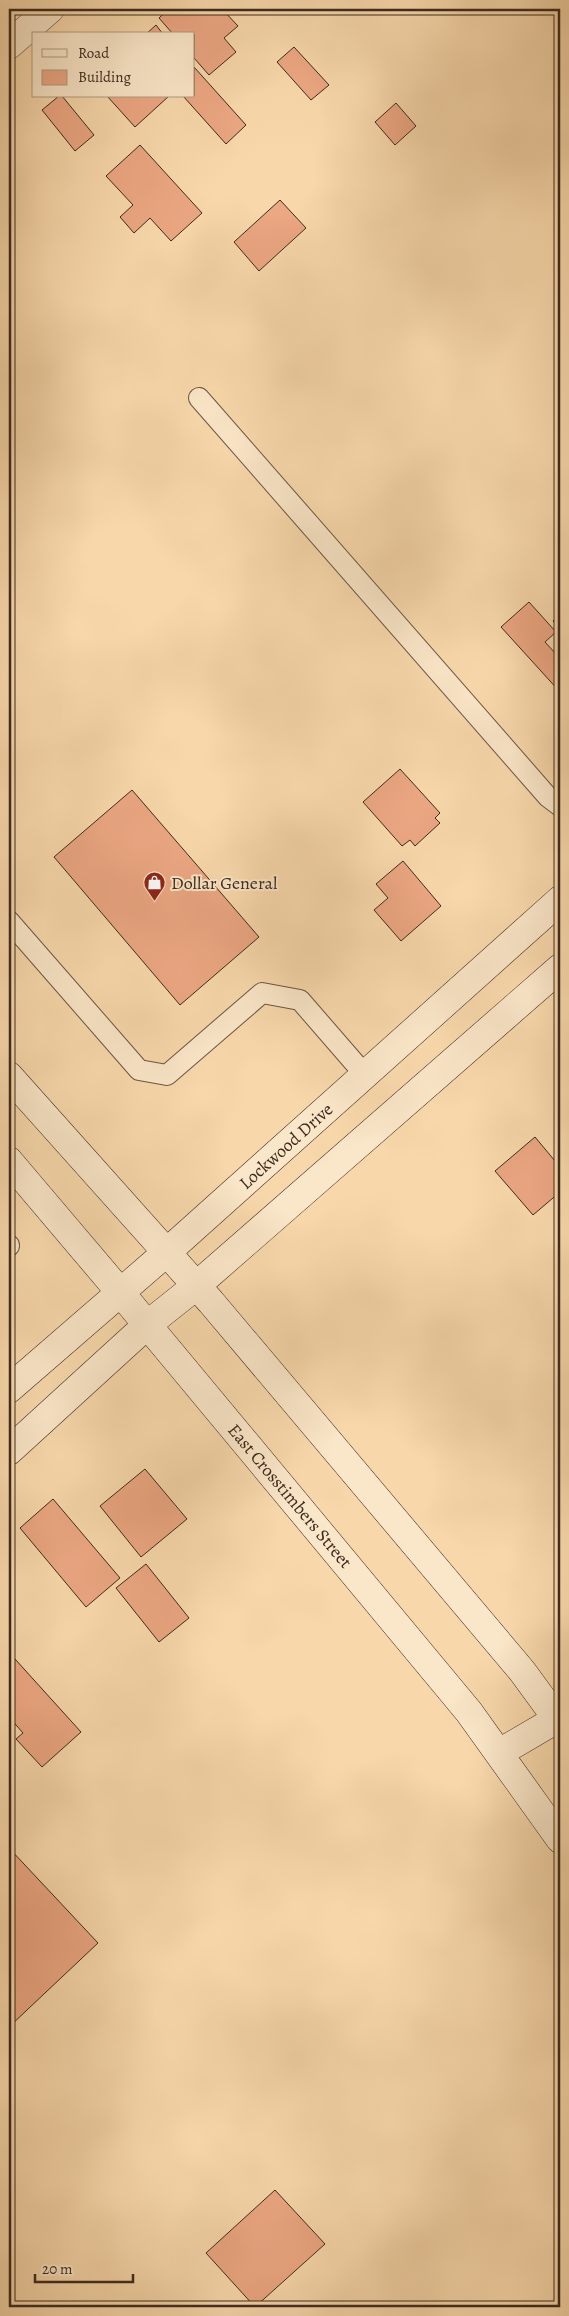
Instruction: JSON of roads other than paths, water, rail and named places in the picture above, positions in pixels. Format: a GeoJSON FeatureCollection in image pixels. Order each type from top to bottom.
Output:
{"type":"FeatureCollection","features":[{"type":"Feature","properties":{"kind":"main road"},"geometry":{"type":"LineString","coordinates":[[9,45],[50,9]]}},
{"type":"Feature","properties":{"kind":"main road","name":"Lockwood Drive"},"geometry":{"type":"LineString","coordinates":[[9,1389],[167,1252],[560,900]]}},
{"type":"Feature","properties":{"kind":"main road"},"geometry":{"type":"LineString","coordinates":[[9,1451],[147,1325],[196,1286],[560,968]]}},
{"type":"Feature","properties":{"kind":"main road"},"geometry":{"type":"LineString","coordinates":[[9,1076],[196,1286],[522,1670],[559,1721],[499,1753]]}},
{"type":"Feature","properties":{"kind":"main road","name":"East Crosstimbers Street"},"geometry":{"type":"LineString","coordinates":[[9,1161],[469,1712],[560,1839]]}},
{"type":"Feature","properties":{"kind":"lane"},"geometry":{"type":"LineString","coordinates":[[199,398],[548,797],[560,806]]}},
{"type":"Feature","properties":{"kind":"lane"},"geometry":{"type":"LineString","coordinates":[[9,921],[139,1070],[167,1075],[262,993],[300,1000],[365,1075]]}},
{"type":"Feature","properties":{"kind":"place","name":"Dollar General"},"geometry":{"type":"Point","coordinates":[155,902]}}]}
